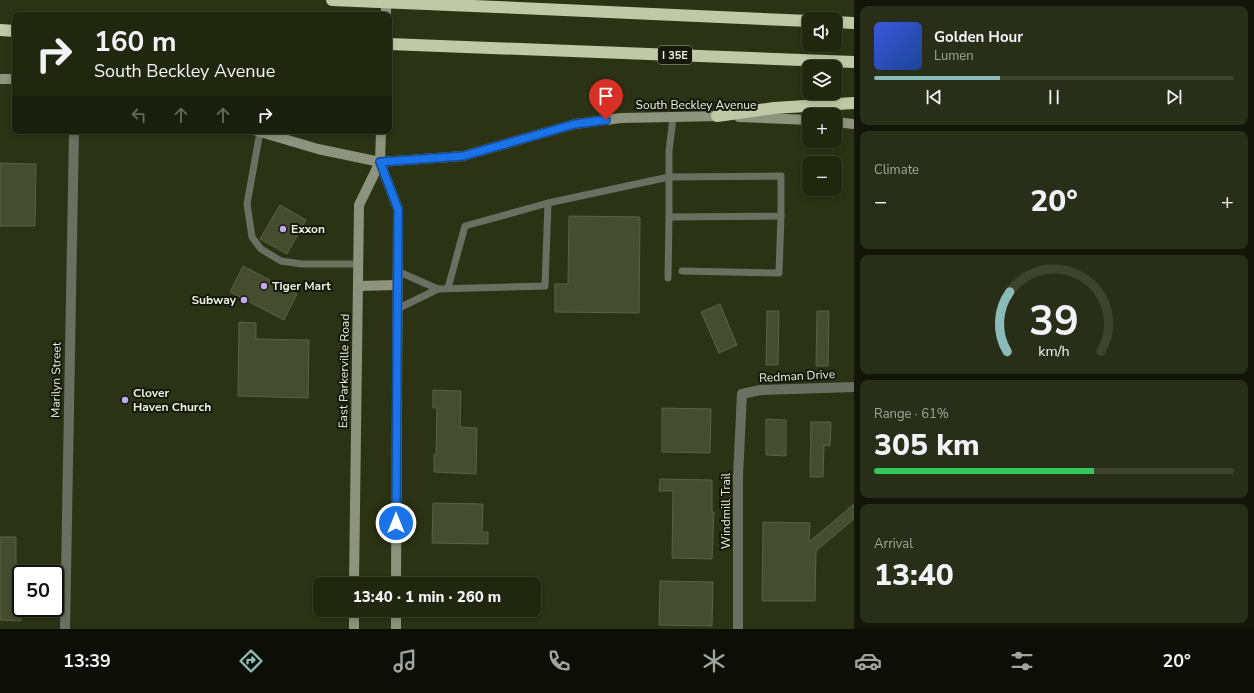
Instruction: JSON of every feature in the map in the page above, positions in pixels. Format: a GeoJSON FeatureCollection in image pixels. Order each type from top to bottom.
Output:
{"type":"FeatureCollection","features":[{"type":"Feature","properties":{"kind":"highway"},"geometry":{"type":"LineString","coordinates":[[332,0],[497,6],[802,21]]}},
{"type":"Feature","properties":{"kind":"highway"},"geometry":{"type":"LineString","coordinates":[[842,22],[854,23]]}},
{"type":"Feature","properties":{"kind":"highway"},"geometry":{"type":"LineString","coordinates":[[0,30],[12,31]]}},
{"type":"Feature","properties":{"kind":"highway","name":"I 35E"},"geometry":{"type":"LineString","coordinates":[[392,44],[854,62]]}},
{"type":"Feature","properties":{"kind":"highway"},"geometry":{"type":"LineString","coordinates":[[717,116],[774,108],[854,102]]}},
{"type":"Feature","properties":{"kind":"main road"},"geometry":{"type":"LineString","coordinates":[[386,0],[386,12]]}},
{"type":"Feature","properties":{"kind":"main road"},"geometry":{"type":"LineString","coordinates":[[0,79],[12,79]]}},
{"type":"Feature","properties":{"kind":"main road","name":"South Beckley Avenue"},"geometry":{"type":"LineString","coordinates":[[266,134],[318,149],[380,162],[463,156],[575,124],[621,118],[717,116],[802,120]]}},
{"type":"Feature","properties":{"kind":"main road"},"geometry":{"type":"LineString","coordinates":[[842,123],[854,124]]}},
{"type":"Feature","properties":{"kind":"main road","name":"East Parkerville Road"},"geometry":{"type":"LineString","coordinates":[[381,134],[380,162],[398,209],[396,577]]}},
{"type":"Feature","properties":{"kind":"main road","name":"East Parkerville Road"},"geometry":{"type":"LineString","coordinates":[[354,577],[359,205],[380,162]]}},
{"type":"Feature","properties":{"kind":"main road"},"geometry":{"type":"LineString","coordinates":[[358,286],[397,285]]}},
{"type":"Feature","properties":{"kind":"main road"},"geometry":{"type":"LineString","coordinates":[[354,617],[354,629]]}},
{"type":"Feature","properties":{"kind":"main road"},"geometry":{"type":"LineString","coordinates":[[396,617],[396,629]]}},
{"type":"Feature","properties":{"kind":"street","name":"Marilyn Street"},"geometry":{"type":"LineString","coordinates":[[65,629],[74,134]]}},
{"type":"Feature","properties":{"kind":"street","name":"Redman Drive"},"geometry":{"type":"LineString","coordinates":[[742,394],[760,390],[854,387]]}},
{"type":"Feature","properties":{"kind":"street","name":"Windmill Trail"},"geometry":{"type":"LineString","coordinates":[[738,629],[738,476],[742,394]]}},
{"type":"Feature","properties":{"kind":"lane"},"geometry":{"type":"LineString","coordinates":[[668,278],[669,151],[672,118]]}},
{"type":"Feature","properties":{"kind":"lane"},"geometry":{"type":"LineString","coordinates":[[259,134],[247,204],[252,237],[261,249],[281,261],[302,264],[358,264]]}},
{"type":"Feature","properties":{"kind":"lane"},"geometry":{"type":"LineString","coordinates":[[448,288],[465,226],[548,203],[669,177],[781,176],[779,273],[682,271]]}},
{"type":"Feature","properties":{"kind":"lane"},"geometry":{"type":"LineString","coordinates":[[397,309],[438,289],[545,286],[548,203]]}},
{"type":"Feature","properties":{"kind":"lane"},"geometry":{"type":"LineString","coordinates":[[669,217],[780,216]]}},
{"type":"Feature","properties":{"kind":"lane"},"geometry":{"type":"LineString","coordinates":[[397,271],[438,289]]}},
{"type":"Feature","properties":{"kind":"building"},"geometry":{"type":"Polygon","coordinates":[[[0,163],[36,164],[35,226],[0,226],[0,163]]]}},
{"type":"Feature","properties":{"kind":"building","name":"Exxon"},"geometry":{"type":"Polygon","coordinates":[[[280,205],[306,220],[287,254],[260,239],[280,205]]]}},
{"type":"Feature","properties":{"kind":"building"},"geometry":{"type":"Polygon","coordinates":[[[569,216],[640,217],[639,313],[555,312],[555,284],[568,284],[569,216]]]}},
{"type":"Feature","properties":{"kind":"building"},"geometry":{"type":"Polygon","coordinates":[[[243,266],[297,294],[284,320],[230,292],[243,266]]]}},
{"type":"Feature","properties":{"kind":"building"},"geometry":{"type":"Polygon","coordinates":[[[720,304],[737,345],[719,353],[701,312],[720,304]]]}},
{"type":"Feature","properties":{"kind":"building"},"geometry":{"type":"Polygon","coordinates":[[[767,311],[779,311],[778,365],[766,365],[767,311]]]}},
{"type":"Feature","properties":{"kind":"building"},"geometry":{"type":"Polygon","coordinates":[[[817,311],[829,311],[828,366],[816,366],[817,311]]]}},
{"type":"Feature","properties":{"kind":"building"},"geometry":{"type":"Polygon","coordinates":[[[239,322],[256,323],[256,339],[309,340],[308,398],[238,396],[239,322]]]}},
{"type":"Feature","properties":{"kind":"building"},"geometry":{"type":"Polygon","coordinates":[[[433,390],[461,391],[460,427],[477,428],[476,474],[434,472],[434,455],[436,455],[437,408],[433,408],[433,390]]]}},
{"type":"Feature","properties":{"kind":"building"},"geometry":{"type":"Polygon","coordinates":[[[662,408],[711,409],[710,453],[662,452],[662,408]]]}},
{"type":"Feature","properties":{"kind":"building"},"geometry":{"type":"Polygon","coordinates":[[[766,419],[786,420],[786,456],[766,455],[766,419]]]}},
{"type":"Feature","properties":{"kind":"building"},"geometry":{"type":"Polygon","coordinates":[[[811,422],[831,422],[830,446],[824,445],[823,477],[810,477],[811,422]]]}},
{"type":"Feature","properties":{"kind":"building"},"geometry":{"type":"Polygon","coordinates":[[[660,479],[712,480],[712,512],[714,512],[712,559],[672,558],[673,491],[659,491],[660,479]]]}},
{"type":"Feature","properties":{"kind":"building"},"geometry":{"type":"Polygon","coordinates":[[[433,503],[483,504],[482,532],[488,532],[488,544],[432,543],[433,503]]]}},
{"type":"Feature","properties":{"kind":"building"},"geometry":{"type":"Polygon","coordinates":[[[854,504],[854,519],[816,551],[815,601],[762,601],[763,522],[810,523],[809,542],[854,504]]]}},
{"type":"Feature","properties":{"kind":"building"},"geometry":{"type":"Polygon","coordinates":[[[0,537],[16,537],[16,565],[12,565],[12,617],[21,617],[21,621],[0,620],[0,537]]]}},
{"type":"Feature","properties":{"kind":"building"},"geometry":{"type":"Polygon","coordinates":[[[660,581],[713,582],[712,626],[659,625],[660,581]]]}},
{"type":"Feature","properties":{"kind":"place","name":"Exxon"},"geometry":{"type":"Point","coordinates":[283,229]}},
{"type":"Feature","properties":{"kind":"place","name":"Tiger Mart"},"geometry":{"type":"Point","coordinates":[264,286]}},
{"type":"Feature","properties":{"kind":"place","name":"Subway"},"geometry":{"type":"Point","coordinates":[244,300]}},
{"type":"Feature","properties":{"kind":"place","name":"Clover Haven Church"},"geometry":{"type":"Point","coordinates":[125,400]}},
{"type":"Feature","properties":{"kind":"route"},"geometry":{"type":"LineString","coordinates":[[396,523],[398,209],[380,162],[463,156],[575,124],[606,120]]}}]}
